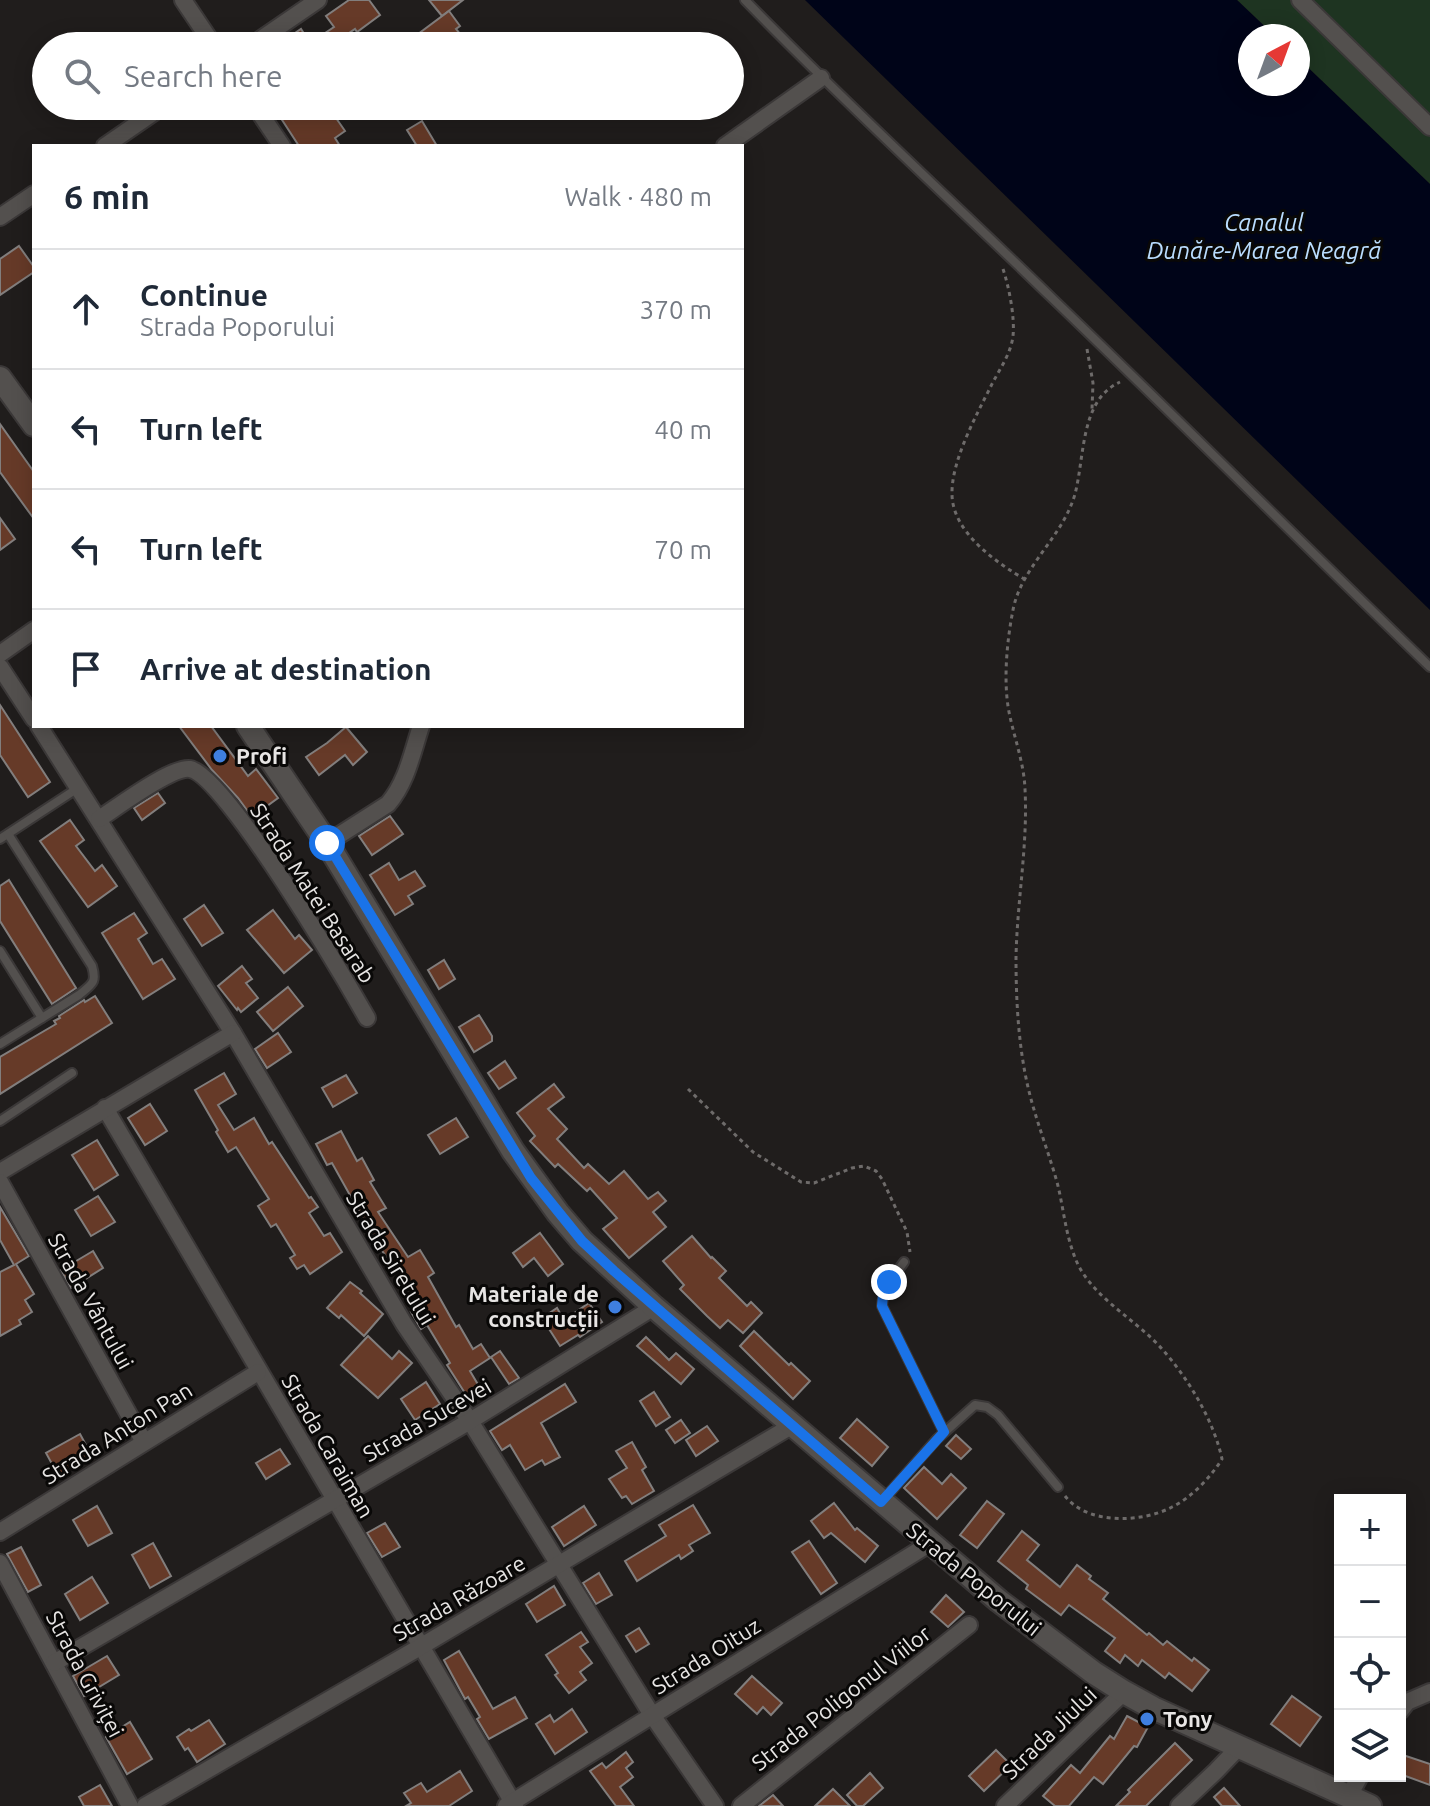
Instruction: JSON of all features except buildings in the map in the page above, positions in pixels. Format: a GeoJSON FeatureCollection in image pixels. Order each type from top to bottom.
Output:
{"type":"FeatureCollection","features":[{"type":"Feature","properties":{"kind":"street"},"geometry":{"type":"LineString","coordinates":[[183,0],[205,32]]}},
{"type":"Feature","properties":{"kind":"street"},"geometry":{"type":"LineString","coordinates":[[271,32],[318,0]]}},
{"type":"Feature","properties":{"kind":"street"},"geometry":{"type":"LineString","coordinates":[[1300,0],[1430,127]]}},
{"type":"Feature","properties":{"kind":"street"},"geometry":{"type":"LineString","coordinates":[[728,144],[821,78]]}},
{"type":"Feature","properties":{"kind":"street"},"geometry":{"type":"LineString","coordinates":[[108,144],[143,120]]}},
{"type":"Feature","properties":{"kind":"street"},"geometry":{"type":"LineString","coordinates":[[264,120],[281,144]]}},
{"type":"Feature","properties":{"kind":"street"},"geometry":{"type":"LineString","coordinates":[[0,217],[32,195]]}},
{"type":"Feature","properties":{"kind":"street"},"geometry":{"type":"LineString","coordinates":[[0,378],[32,422]]}},
{"type":"Feature","properties":{"kind":"street"},"geometry":{"type":"LineString","coordinates":[[0,654],[32,631]]}},
{"type":"Feature","properties":{"kind":"street"},"geometry":{"type":"LineString","coordinates":[[0,667],[32,716]]}},
{"type":"Feature","properties":{"kind":"street","name":"Strada Siretului"},"geometry":{"type":"LineString","coordinates":[[40,728],[233,1033],[404,1324],[470,1421],[652,1715],[715,1806]]}},
{"type":"Feature","properties":{"kind":"street","name":"Strada Poporului"},"geometry":{"type":"LineString","coordinates":[[249,728],[327,843],[531,1178],[582,1241],[929,1544],[1035,1629],[1124,1692],[1153,1708],[1370,1806]]}},
{"type":"Feature","properties":{"kind":"street"},"geometry":{"type":"LineString","coordinates":[[327,843],[393,798],[403,783],[420,728]]}},
{"type":"Feature","properties":{"kind":"street","name":"Strada Matei Basarab"},"geometry":{"type":"LineString","coordinates":[[99,819],[181,769],[192,769],[204,775],[232,808],[291,893],[367,1018]]}},
{"type":"Feature","properties":{"kind":"street"},"geometry":{"type":"LineString","coordinates":[[0,1172],[233,1033]]}},
{"type":"Feature","properties":{"kind":"street","name":"Strada Caraiman"},"geometry":{"type":"LineString","coordinates":[[105,1108],[511,1805]]}},
{"type":"Feature","properties":{"kind":"street","name":"Strada Vântului"},"geometry":{"type":"LineString","coordinates":[[0,1182],[144,1442]]}},
{"type":"Feature","properties":{"kind":"street","name":"Strada Sucevei"},"geometry":{"type":"LineString","coordinates":[[54,1663],[470,1421],[654,1307]]}},
{"type":"Feature","properties":{"kind":"street","name":"Strada Anton Pan"},"geometry":{"type":"LineString","coordinates":[[0,1532],[258,1372]]}},
{"type":"Feature","properties":{"kind":"street","name":"Strada Răzoare"},"geometry":{"type":"LineString","coordinates":[[145,1806],[793,1425]]}},
{"type":"Feature","properties":{"kind":"street","name":"Strada Oituz"},"geometry":{"type":"LineString","coordinates":[[511,1805],[929,1544]]}},
{"type":"Feature","properties":{"kind":"street","name":"Strada Griviței"},"geometry":{"type":"LineString","coordinates":[[0,1563],[130,1806]]}},
{"type":"Feature","properties":{"kind":"street","name":"Strada Poligonul Viilor"},"geometry":{"type":"LineString","coordinates":[[741,1806],[969,1625]]}},
{"type":"Feature","properties":{"kind":"street","name":"Strada Jiului"},"geometry":{"type":"LineString","coordinates":[[1005,1806],[1124,1692]]}},
{"type":"Feature","properties":{"kind":"street"},"geometry":{"type":"LineString","coordinates":[[1401,1710],[1407,1702],[1430,1692]]}},
{"type":"Feature","properties":{"kind":"street"},"geometry":{"type":"LineString","coordinates":[[1179,1806],[1239,1747]]}},
{"type":"Feature","properties":{"kind":"street"},"geometry":{"type":"LineString","coordinates":[[1349,1796],[1357,1782]]}},
{"type":"Feature","properties":{"kind":"lane"},"geometry":{"type":"LineString","coordinates":[[745,0],[821,78],[1078,323],[1430,667]]}},
{"type":"Feature","properties":{"kind":"lane"},"geometry":{"type":"LineString","coordinates":[[0,1044],[91,985],[95,977],[92,966],[4,836],[79,788]]}},
{"type":"Feature","properties":{"kind":"lane"},"geometry":{"type":"LineString","coordinates":[[0,951],[42,1018]]}},
{"type":"Feature","properties":{"kind":"lane"},"geometry":{"type":"LineString","coordinates":[[0,1121],[72,1073]]}},
{"type":"Feature","properties":{"kind":"lane"},"geometry":{"type":"LineString","coordinates":[[904,1262],[883,1295],[882,1306],[944,1432]]}},
{"type":"Feature","properties":{"kind":"lane"},"geometry":{"type":"LineString","coordinates":[[881,1502],[944,1432],[975,1405],[987,1407],[1009,1427],[1058,1487]]}},
{"type":"Feature","properties":{"kind":"path"},"geometry":{"type":"LineString","coordinates":[[994,243],[1006,278],[1013,335],[1009,352],[971,426],[958,461],[952,494],[955,512],[969,535],[997,563],[1026,580]]}},
{"type":"Feature","properties":{"kind":"path"},"geometry":{"type":"LineString","coordinates":[[1058,1487],[1071,1504],[1086,1514],[1113,1519],[1149,1515],[1172,1507],[1191,1493],[1222,1459],[1208,1417],[1162,1348],[1095,1287],[1073,1255],[1056,1181],[1025,1077],[1018,1017],[1016,957],[1026,814],[1025,785],[1008,708],[1009,631],[1014,605],[1026,580],[1066,518],[1074,496],[1092,409],[1093,383],[1088,352],[1078,323]]}},
{"type":"Feature","properties":{"kind":"path"},"geometry":{"type":"LineString","coordinates":[[1092,409],[1103,392],[1118,382],[1135,380]]}},
{"type":"Feature","properties":{"kind":"path"},"geometry":{"type":"LineString","coordinates":[[688,1089],[753,1152],[801,1182],[814,1183],[864,1166],[876,1171],[911,1244],[904,1262]]}},
{"type":"Feature","properties":{"kind":"green space"},"geometry":{"type":"Polygon","coordinates":[[[1237,0],[1430,0],[1430,184],[1310,69],[1310,24],[1262,24],[1237,0]]]}},
{"type":"Feature","properties":{"kind":"water","name":"Canalul Dunăre-Marea Neagră"},"geometry":{"type":"Polygon","coordinates":[[[805,0],[1237,0],[1262,24],[1238,24],[1238,96],[1310,96],[1310,69],[1430,184],[1430,610],[805,0]]]}},
{"type":"Feature","properties":{"kind":"place","name":"Profi"},"geometry":{"type":"Point","coordinates":[220,756]}},
{"type":"Feature","properties":{"kind":"place","name":"Materiale de construcții"},"geometry":{"type":"Point","coordinates":[615,1307]}},
{"type":"Feature","properties":{"kind":"place","name":"Tony"},"geometry":{"type":"Point","coordinates":[1147,1719]}},
{"type":"Feature","properties":{"kind":"route"},"geometry":{"type":"LineString","coordinates":[[327,843],[513,1151],[558,1213],[582,1241],[654,1307],[881,1502],[944,1432],[882,1306],[889,1282]]}}]}
